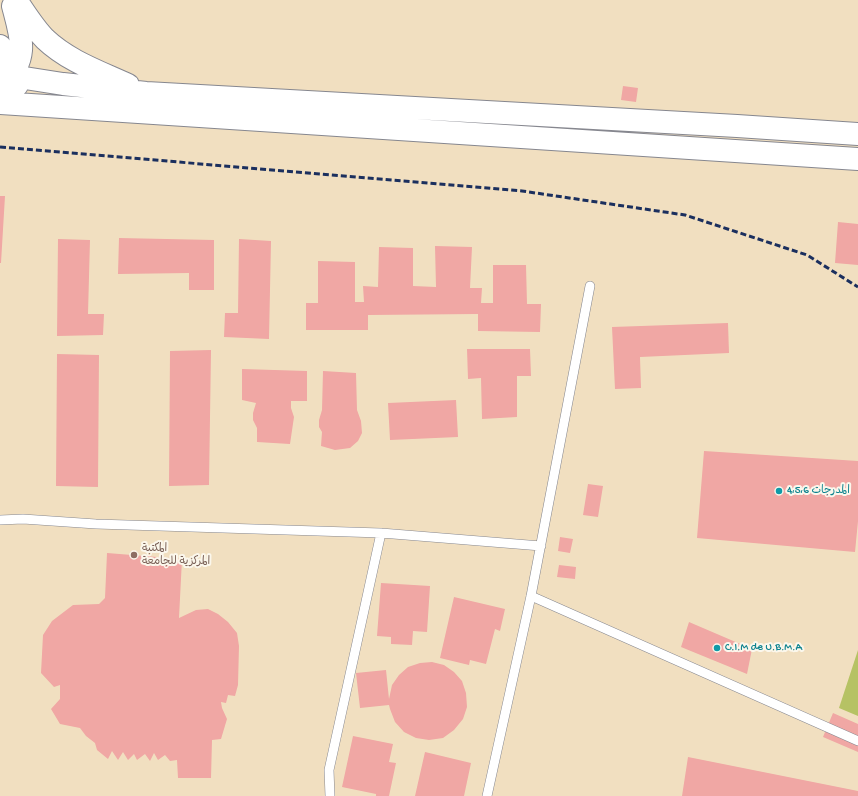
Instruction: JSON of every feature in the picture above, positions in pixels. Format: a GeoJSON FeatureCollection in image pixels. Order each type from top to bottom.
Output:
{"type":"FeatureCollection","features":[{"type":"Feature","properties":{"kind":"main road"},"geometry":{"type":"LineString","coordinates":[[4,89],[20,59],[22,43],[12,0]]}},
{"type":"Feature","properties":{"kind":"main road"},"geometry":{"type":"LineString","coordinates":[[16,0],[35,27],[45,38],[64,54],[80,63],[146,93]]}},
{"type":"Feature","properties":{"kind":"main road"},"geometry":{"type":"LineString","coordinates":[[0,46],[4,58],[4,89]]}},
{"type":"Feature","properties":{"kind":"main road"},"geometry":{"type":"LineString","coordinates":[[4,89],[63,84],[146,93],[858,134]]}},
{"type":"Feature","properties":{"kind":"main road"},"geometry":{"type":"LineString","coordinates":[[4,89],[20,91],[31,105]]}},
{"type":"Feature","properties":{"kind":"main road"},"geometry":{"type":"LineString","coordinates":[[4,89],[31,105],[858,159]]}},
{"type":"Feature","properties":{"kind":"lane"},"geometry":{"type":"LineString","coordinates":[[487,796],[531,596],[590,286]]}},
{"type":"Feature","properties":{"kind":"lane"},"geometry":{"type":"LineString","coordinates":[[0,520],[24,519],[96,524],[381,533],[541,546]]}},
{"type":"Feature","properties":{"kind":"lane"},"geometry":{"type":"LineString","coordinates":[[330,796],[329,770],[381,533]]}},
{"type":"Feature","properties":{"kind":"lane"},"geometry":{"type":"LineString","coordinates":[[531,596],[858,741]]}},
{"type":"Feature","properties":{"kind":"green space"},"geometry":{"type":"Polygon","coordinates":[[[858,650],[858,716],[839,708],[858,650]]]}},
{"type":"Feature","properties":{"kind":"building"},"geometry":{"type":"Polygon","coordinates":[[[623,86],[638,88],[636,102],[621,100],[623,86]]]}},
{"type":"Feature","properties":{"kind":"building"},"geometry":{"type":"Polygon","coordinates":[[[0,196],[5,196],[1,263],[0,263],[0,196]]]}},
{"type":"Feature","properties":{"kind":"building"},"geometry":{"type":"Polygon","coordinates":[[[838,222],[858,224],[858,265],[835,263],[838,222]]]}},
{"type":"Feature","properties":{"kind":"building"},"geometry":{"type":"Polygon","coordinates":[[[119,238],[214,240],[214,290],[189,290],[189,273],[118,274],[119,238]]]}},
{"type":"Feature","properties":{"kind":"building"},"geometry":{"type":"Polygon","coordinates":[[[58,239],[90,240],[88,314],[104,314],[103,335],[57,336],[58,239]]]}},
{"type":"Feature","properties":{"kind":"building"},"geometry":{"type":"Polygon","coordinates":[[[239,239],[271,241],[269,339],[224,337],[225,313],[238,313],[239,239]]]}},
{"type":"Feature","properties":{"kind":"building"},"geometry":{"type":"Polygon","coordinates":[[[435,246],[472,247],[470,288],[482,288],[481,303],[493,303],[493,265],[526,265],[527,304],[541,304],[540,332],[478,331],[478,314],[368,315],[368,330],[306,330],[306,303],[318,303],[318,261],[355,262],[355,302],[364,302],[363,286],[378,287],[379,247],[413,248],[413,286],[436,287],[435,246]]]}},
{"type":"Feature","properties":{"kind":"building"},"geometry":{"type":"Polygon","coordinates":[[[728,323],[729,353],[640,357],[641,388],[615,389],[612,327],[728,323]]]}},
{"type":"Feature","properties":{"kind":"building"},"geometry":{"type":"Polygon","coordinates":[[[467,349],[530,349],[531,376],[517,376],[517,417],[482,419],[481,378],[468,379],[467,349]]]}},
{"type":"Feature","properties":{"kind":"building"},"geometry":{"type":"Polygon","coordinates":[[[211,350],[209,485],[169,486],[170,351],[211,350]]]}},
{"type":"Feature","properties":{"kind":"building"},"geometry":{"type":"Polygon","coordinates":[[[57,354],[99,355],[98,487],[56,486],[57,354]]]}},
{"type":"Feature","properties":{"kind":"building"},"geometry":{"type":"Polygon","coordinates":[[[242,369],[307,371],[307,401],[291,401],[291,408],[294,417],[290,444],[257,442],[257,428],[253,420],[253,413],[256,403],[242,400],[242,369]]]}},
{"type":"Feature","properties":{"kind":"building"},"geometry":{"type":"Polygon","coordinates":[[[323,371],[356,373],[357,410],[361,421],[362,433],[358,441],[350,448],[335,450],[321,446],[322,432],[319,427],[319,420],[322,410],[323,371]]]}},
{"type":"Feature","properties":{"kind":"building"},"geometry":{"type":"Polygon","coordinates":[[[456,400],[458,437],[390,440],[388,403],[456,400]]]}},
{"type":"Feature","properties":{"kind":"building","name":"المدرجات 4،5،6"},"geometry":{"type":"Polygon","coordinates":[[[704,451],[858,461],[858,521],[855,552],[697,538],[704,451]]]}},
{"type":"Feature","properties":{"kind":"building"},"geometry":{"type":"Polygon","coordinates":[[[588,484],[603,486],[598,517],[583,515],[588,484]]]}},
{"type":"Feature","properties":{"kind":"building"},"geometry":{"type":"Polygon","coordinates":[[[560,537],[573,539],[570,553],[558,551],[560,537]]]}},
{"type":"Feature","properties":{"kind":"building"},"geometry":{"type":"Polygon","coordinates":[[[107,553],[182,559],[179,618],[196,610],[208,609],[218,614],[228,622],[237,633],[239,646],[238,685],[235,696],[228,695],[226,703],[221,702],[227,719],[221,739],[212,740],[211,778],[178,778],[177,760],[170,761],[165,755],[158,760],[154,753],[150,761],[145,754],[137,760],[134,754],[128,760],[123,752],[118,760],[112,751],[108,759],[97,750],[95,743],[86,736],[80,728],[60,724],[51,709],[60,699],[60,685],[54,687],[41,673],[43,635],[52,621],[73,605],[99,604],[105,598],[107,553]]]}},
{"type":"Feature","properties":{"kind":"building"},"geometry":{"type":"Polygon","coordinates":[[[559,565],[576,567],[575,579],[557,577],[559,565]]]}},
{"type":"Feature","properties":{"kind":"building"},"geometry":{"type":"Polygon","coordinates":[[[381,583],[430,586],[427,632],[413,631],[412,645],[391,644],[391,637],[377,636],[381,583]]]}},
{"type":"Feature","properties":{"kind":"building"},"geometry":{"type":"Polygon","coordinates":[[[454,597],[505,609],[500,631],[495,629],[486,664],[470,660],[469,665],[440,658],[454,597]]]}},
{"type":"Feature","properties":{"kind":"building","name":"C.I.M de U.B.M.A"},"geometry":{"type":"Polygon","coordinates":[[[689,622],[752,649],[747,674],[681,647],[689,622]]]}},
{"type":"Feature","properties":{"kind":"building"},"geometry":{"type":"Polygon","coordinates":[[[432,662],[444,665],[454,672],[462,681],[466,693],[467,707],[463,719],[454,730],[443,738],[429,740],[416,738],[404,732],[395,722],[389,705],[360,708],[356,673],[386,670],[389,699],[392,685],[399,675],[408,667],[420,663],[432,662]]]}},
{"type":"Feature","properties":{"kind":"building"},"geometry":{"type":"Polygon","coordinates":[[[833,713],[858,724],[858,752],[823,737],[833,713]]]}},
{"type":"Feature","properties":{"kind":"building"},"geometry":{"type":"Polygon","coordinates":[[[353,736],[393,744],[389,762],[396,763],[389,796],[376,796],[376,794],[342,787],[353,736]]]}},
{"type":"Feature","properties":{"kind":"building"},"geometry":{"type":"Polygon","coordinates":[[[425,752],[471,763],[464,796],[415,796],[425,752]]]}},
{"type":"Feature","properties":{"kind":"building"},"geometry":{"type":"Polygon","coordinates":[[[688,757],[858,791],[858,796],[682,796],[688,757]]]}},
{"type":"Feature","properties":{"kind":"railway"},"geometry":{"type":"LineString","coordinates":[[0,147],[522,191],[685,215],[807,255],[858,287]]}},
{"type":"Feature","properties":{"kind":"place","name":"المدرجات 4،5،6"},"geometry":{"type":"Point","coordinates":[779,491]}},
{"type":"Feature","properties":{"kind":"place","name":"المكتبة المركزية للجامعة"},"geometry":{"type":"Point","coordinates":[134,555]}},
{"type":"Feature","properties":{"kind":"place","name":"C.I.M de U.B.M.A"},"geometry":{"type":"Point","coordinates":[717,648]}}]}
